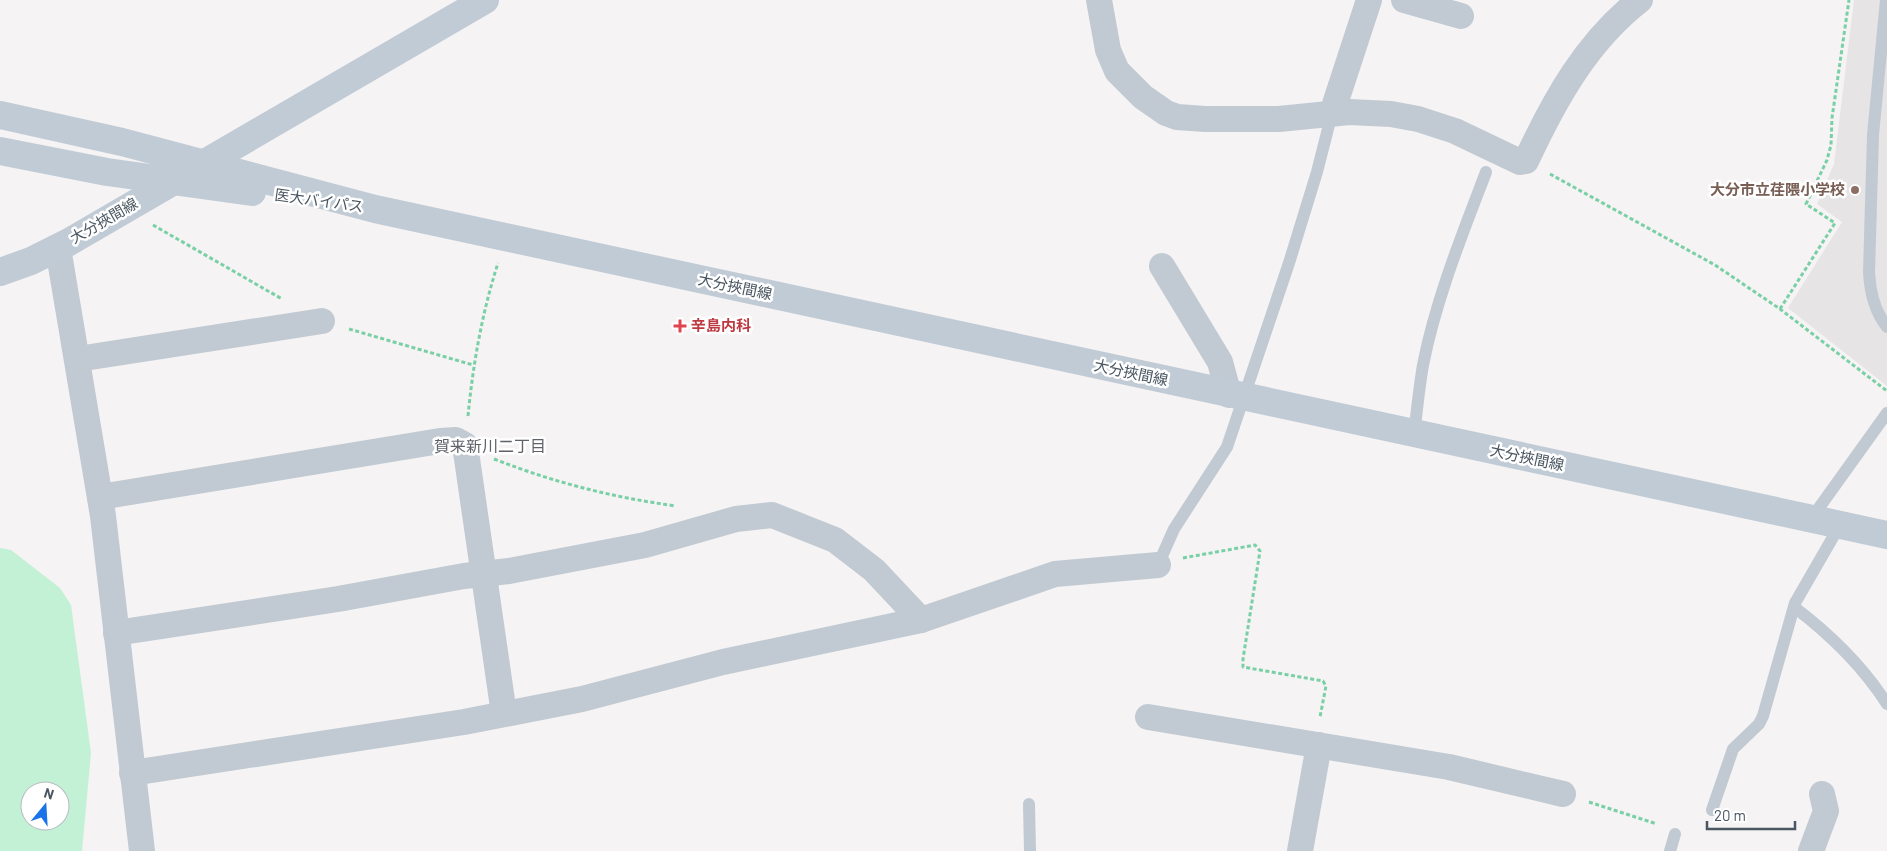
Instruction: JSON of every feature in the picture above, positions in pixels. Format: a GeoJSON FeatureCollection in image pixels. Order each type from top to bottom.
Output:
{"type":"FeatureCollection","features":[{"type":"Feature","properties":{"kind":"main road","name":"大分挾間線"},"geometry":{"type":"LineString","coordinates":[[0,272],[31,261],[58,248],[484,0]]}},
{"type":"Feature","properties":{"kind":"main road","name":"医大バイパス"},"geometry":{"type":"LineString","coordinates":[[0,116],[122,142],[375,209]]}},
{"type":"Feature","properties":{"kind":"main road","name":"医大バイパス"},"geometry":{"type":"LineString","coordinates":[[0,151],[107,172],[375,209]]}},
{"type":"Feature","properties":{"kind":"main road","name":"大分挾間線"},"geometry":{"type":"LineString","coordinates":[[375,209],[1887,535]]}},
{"type":"Feature","properties":{"kind":"street"},"geometry":{"type":"LineString","coordinates":[[1099,0],[1108,50],[1117,71],[1143,97],[1166,113],[1177,117],[1205,119],[1279,119],[1332,113],[1392,114],[1418,119],[1454,131],[1520,162],[1526,161],[1548,114],[1581,62],[1600,39],[1638,0]]}},
{"type":"Feature","properties":{"kind":"street"},"geometry":{"type":"LineString","coordinates":[[1332,113],[1369,0]]}},
{"type":"Feature","properties":{"kind":"street"},"geometry":{"type":"LineString","coordinates":[[1404,0],[1461,16]]}},
{"type":"Feature","properties":{"kind":"street"},"geometry":{"type":"LineString","coordinates":[[58,248],[100,498],[142,851]]}},
{"type":"Feature","properties":{"kind":"street"},"geometry":{"type":"LineString","coordinates":[[1162,266],[1220,362],[1237,396]]}},
{"type":"Feature","properties":{"kind":"street"},"geometry":{"type":"LineString","coordinates":[[78,358],[322,321]]}},
{"type":"Feature","properties":{"kind":"street"},"geometry":{"type":"LineString","coordinates":[[100,498],[440,441],[456,440],[465,445],[504,714]]}},
{"type":"Feature","properties":{"kind":"street"},"geometry":{"type":"LineString","coordinates":[[116,633],[509,571],[644,545],[736,519],[772,514],[835,540],[874,570],[921,620]]}},
{"type":"Feature","properties":{"kind":"street"},"geometry":{"type":"LineString","coordinates":[[132,772],[504,714],[582,699],[786,648],[921,620],[1055,574],[1158,564]]}},
{"type":"Feature","properties":{"kind":"street"},"geometry":{"type":"LineString","coordinates":[[1148,717],[1449,766],[1563,794]]}},
{"type":"Feature","properties":{"kind":"street"},"geometry":{"type":"LineString","coordinates":[[1300,851],[1317,744]]}},
{"type":"Feature","properties":{"kind":"street"},"geometry":{"type":"LineString","coordinates":[[1812,851],[1826,811],[1822,794]]}},
{"type":"Feature","properties":{"kind":"lane"},"geometry":{"type":"LineString","coordinates":[[1886,0],[1873,134],[1869,272],[1870,286],[1876,310],[1887,327]]}},
{"type":"Feature","properties":{"kind":"lane"},"geometry":{"type":"LineString","coordinates":[[1158,564],[1174,529],[1227,447],[1237,396],[1289,263],[1317,172],[1332,113]]}},
{"type":"Feature","properties":{"kind":"lane"},"geometry":{"type":"LineString","coordinates":[[1414,434],[1423,365],[1431,330],[1446,282],[1486,172]]}},
{"type":"Feature","properties":{"kind":"lane"},"geometry":{"type":"LineString","coordinates":[[1811,519],[1887,413]]}},
{"type":"Feature","properties":{"kind":"lane"},"geometry":{"type":"LineString","coordinates":[[1712,810],[1733,749],[1759,724],[1794,607],[1801,590],[1840,525]]}},
{"type":"Feature","properties":{"kind":"lane"},"geometry":{"type":"LineString","coordinates":[[1794,607],[1847,653],[1868,676],[1887,704]]}},
{"type":"Feature","properties":{"kind":"lane"},"geometry":{"type":"LineString","coordinates":[[1029,804],[1030,851]]}},
{"type":"Feature","properties":{"kind":"lane"},"geometry":{"type":"LineString","coordinates":[[1670,851],[1675,834]]}},
{"type":"Feature","properties":{"kind":"path"},"geometry":{"type":"LineString","coordinates":[[1780,309],[1835,222],[1806,204],[1827,160],[1831,145],[1832,118],[1849,0]]}},
{"type":"Feature","properties":{"kind":"path"},"geometry":{"type":"LineString","coordinates":[[1526,161],[1715,265],[1780,309],[1887,392]]}},
{"type":"Feature","properties":{"kind":"path"},"geometry":{"type":"LineString","coordinates":[[501,256],[490,288],[473,365],[465,445],[491,458],[545,479],[631,500],[677,506]]}},
{"type":"Feature","properties":{"kind":"path"},"geometry":{"type":"LineString","coordinates":[[1158,564],[1256,546],[1260,551],[1242,659],[1243,667],[1323,681],[1326,686],[1317,744]]}},
{"type":"Feature","properties":{"kind":"path"},"geometry":{"type":"LineString","coordinates":[[1563,794],[1660,825]]}},
{"type":"Feature","properties":{"kind":"shaded area","name":"大分市立荏隈小学校"},"geometry":{"type":"Polygon","coordinates":[[[1854,0],[1887,0],[1887,386],[1788,308],[1842,222],[1817,204],[1834,164],[1854,0]]]}},
{"type":"Feature","properties":{"kind":"green space"},"geometry":{"type":"Polygon","coordinates":[[[0,548],[11,550],[60,588],[71,605],[91,753],[82,851],[0,851],[0,548]]]}},
{"type":"Feature","properties":{"kind":"place","name":"大分市立荏隈小学校"},"geometry":{"type":"Point","coordinates":[1855,190]}},
{"type":"Feature","properties":{"kind":"place","name":"辛島内科"},"geometry":{"type":"Point","coordinates":[680,326]}},
{"type":"Feature","properties":{"kind":"district","name":"賀来新川二丁目"},"geometry":{"type":"Point","coordinates":[490,446]}}]}
